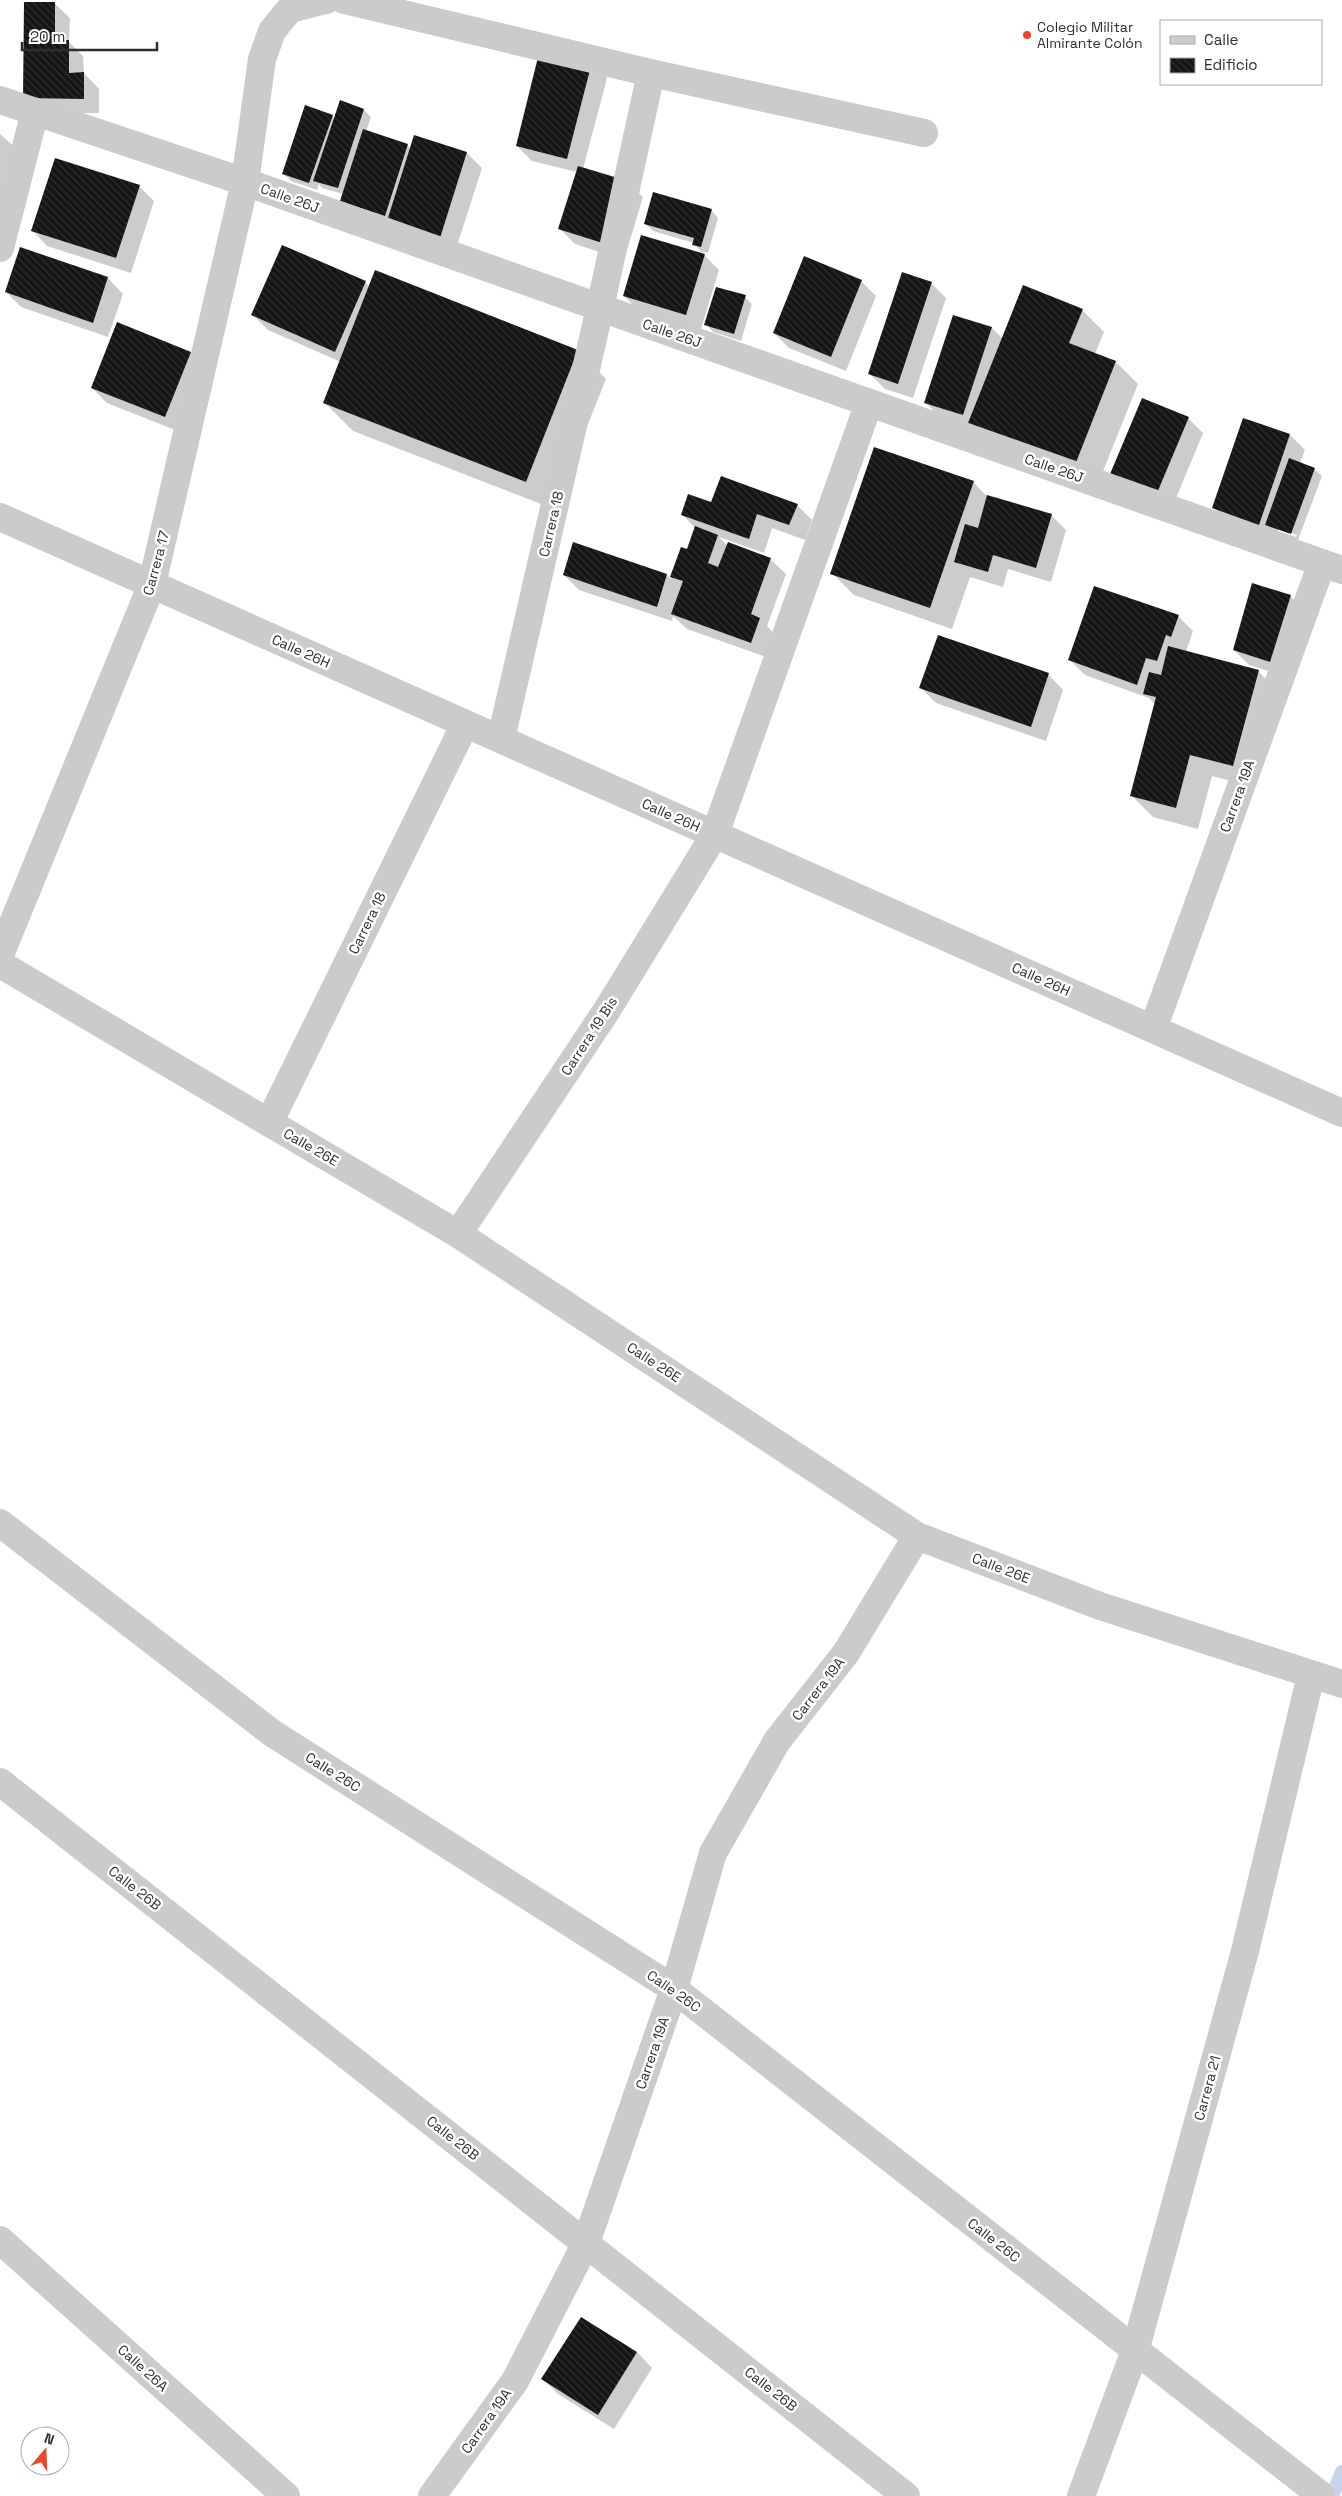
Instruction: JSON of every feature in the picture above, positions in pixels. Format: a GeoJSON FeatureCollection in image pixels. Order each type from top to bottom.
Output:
{"type":"FeatureCollection","features":[{"type":"Feature","properties":{"kind":"street","name":"Carrera 17"},"geometry":{"type":"LineString","coordinates":[[0,955],[152,584],[245,182],[262,59],[272,31],[290,9],[326,0]]}},
{"type":"Feature","properties":{"kind":"street"},"geometry":{"type":"LineString","coordinates":[[344,0],[651,73],[924,133]]}},
{"type":"Feature","properties":{"kind":"street","name":"Carrera 18"},"geometry":{"type":"LineString","coordinates":[[501,739],[600,308],[651,73]]}},
{"type":"Feature","properties":{"kind":"street","name":"Calle 26J"},"geometry":{"type":"LineString","coordinates":[[0,100],[245,182],[1332,567]]}},
{"type":"Feature","properties":{"kind":"street"},"geometry":{"type":"LineString","coordinates":[[0,248],[35,112]]}},
{"type":"Feature","properties":{"kind":"street","name":"Carrera 19 Bis"},"geometry":{"type":"LineString","coordinates":[[458,1234],[607,1010],[715,834],[869,403]]}},
{"type":"Feature","properties":{"kind":"street","name":"Calle 26H"},"geometry":{"type":"LineString","coordinates":[[0,517],[1342,1113]]}},
{"type":"Feature","properties":{"kind":"street","name":"Carrera 19A"},"geometry":{"type":"LineString","coordinates":[[1153,1029],[1332,567]]}},
{"type":"Feature","properties":{"kind":"street","name":"Carrera 18"},"geometry":{"type":"LineString","coordinates":[[270,1123],[465,724]]}},
{"type":"Feature","properties":{"kind":"street","name":"Calle 26E"},"geometry":{"type":"LineString","coordinates":[[0,964],[458,1234],[917,1536],[1100,1606],[1342,1684]]}},
{"type":"Feature","properties":{"kind":"street","name":"Calle 26C"},"geometry":{"type":"LineString","coordinates":[[0,1523],[272,1733],[674,1989],[1313,2489]]}},
{"type":"Feature","properties":{"kind":"street","name":"Carrera 19A"},"geometry":{"type":"LineString","coordinates":[[432,2496],[515,2381],[586,2243],[674,1989],[713,1853],[778,1741],[846,1654],[917,1536]]}},
{"type":"Feature","properties":{"kind":"street","name":"Carrera 21"},"geometry":{"type":"LineString","coordinates":[[1082,2496],[1135,2351],[1246,1951],[1311,1675]]}},
{"type":"Feature","properties":{"kind":"street","name":"Calle 26B"},"geometry":{"type":"LineString","coordinates":[[0,1782],[906,2496]]}},
{"type":"Feature","properties":{"kind":"street","name":"Calle 26A"},"geometry":{"type":"LineString","coordinates":[[0,2240],[286,2496]]}},
{"type":"Feature","properties":{"kind":"building"},"geometry":{"type":"Polygon","coordinates":[[[24,2],[55,2],[55,40],[69,40],[69,73],[84,72],[84,99],[23,98],[24,2]]]}},
{"type":"Feature","properties":{"kind":"building"},"geometry":{"type":"Polygon","coordinates":[[[540,49],[592,62],[567,159],[516,146],[540,49]]]}},
{"type":"Feature","properties":{"kind":"building"},"geometry":{"type":"Polygon","coordinates":[[[340,100],[364,109],[338,188],[313,181],[340,100]]]}},
{"type":"Feature","properties":{"kind":"building"},"geometry":{"type":"Polygon","coordinates":[[[305,105],[333,115],[309,183],[282,174],[305,105]]]}},
{"type":"Feature","properties":{"kind":"building"},"geometry":{"type":"Polygon","coordinates":[[[363,129],[408,144],[385,216],[340,201],[363,129]]]}},
{"type":"Feature","properties":{"kind":"building"},"geometry":{"type":"Polygon","coordinates":[[[414,135],[467,152],[440,238],[387,221],[414,135]]]}},
{"type":"Feature","properties":{"kind":"building"},"geometry":{"type":"Polygon","coordinates":[[[55,158],[140,185],[116,258],[31,231],[55,158]]]}},
{"type":"Feature","properties":{"kind":"building"},"geometry":{"type":"Polygon","coordinates":[[[578,166],[628,181],[609,245],[558,229],[578,166]]]}},
{"type":"Feature","properties":{"kind":"building"},"geometry":{"type":"Polygon","coordinates":[[[653,192],[712,209],[701,247],[692,245],[694,238],[644,224],[653,192]]]}},
{"type":"Feature","properties":{"kind":"building"},"geometry":{"type":"Polygon","coordinates":[[[641,235],[705,254],[686,315],[623,296],[641,235]]]}},
{"type":"Feature","properties":{"kind":"building"},"geometry":{"type":"Polygon","coordinates":[[[282,245],[366,281],[335,352],[251,315],[282,245]]]}},
{"type":"Feature","properties":{"kind":"building"},"geometry":{"type":"Polygon","coordinates":[[[20,247],[108,277],[93,323],[5,292],[20,247]]]}},
{"type":"Feature","properties":{"kind":"building"},"geometry":{"type":"Polygon","coordinates":[[[804,256],[862,280],[831,357],[773,333],[804,256]]]}},
{"type":"Feature","properties":{"kind":"building"},"geometry":{"type":"Polygon","coordinates":[[[375,270],[578,350],[526,482],[323,403],[375,270]]]}},
{"type":"Feature","properties":{"kind":"building"},"geometry":{"type":"Polygon","coordinates":[[[902,272],[932,282],[898,384],[868,374],[902,272]]]}},
{"type":"Feature","properties":{"kind":"building"},"geometry":{"type":"Polygon","coordinates":[[[1023,285],[1083,309],[1069,343],[1116,361],[1073,470],[966,428],[1023,285]]]}},
{"type":"Feature","properties":{"kind":"building"},"geometry":{"type":"Polygon","coordinates":[[[716,287],[746,295],[734,334],[704,325],[716,287]]]}},
{"type":"Feature","properties":{"kind":"building"},"geometry":{"type":"Polygon","coordinates":[[[953,315],[992,327],[963,415],[924,403],[953,315]]]}},
{"type":"Feature","properties":{"kind":"building"},"geometry":{"type":"Polygon","coordinates":[[[117,322],[191,352],[165,417],[91,388],[117,322]]]}},
{"type":"Feature","properties":{"kind":"building"},"geometry":{"type":"Polygon","coordinates":[[[1142,398],[1189,417],[1157,493],[1110,474],[1142,398]]]}},
{"type":"Feature","properties":{"kind":"building"},"geometry":{"type":"Polygon","coordinates":[[[1243,418],[1290,434],[1259,525],[1212,508],[1243,418]]]}},
{"type":"Feature","properties":{"kind":"building"},"geometry":{"type":"Polygon","coordinates":[[[874,447],[974,481],[930,608],[830,574],[874,447]]]}},
{"type":"Feature","properties":{"kind":"building"},"geometry":{"type":"Polygon","coordinates":[[[1289,458],[1315,468],[1291,534],[1265,525],[1289,458]]]}},
{"type":"Feature","properties":{"kind":"building"},"geometry":{"type":"Polygon","coordinates":[[[721,476],[798,504],[789,525],[757,514],[749,539],[681,515],[688,494],[711,502],[721,476]]]}},
{"type":"Feature","properties":{"kind":"building"},"geometry":{"type":"Polygon","coordinates":[[[987,495],[1052,514],[1036,568],[993,555],[988,572],[954,562],[965,524],[978,528],[987,495]]]}},
{"type":"Feature","properties":{"kind":"building"},"geometry":{"type":"Polygon","coordinates":[[[695,526],[718,535],[708,563],[718,567],[728,542],[771,558],[751,614],[760,618],[751,643],[671,614],[683,581],[670,577],[681,547],[687,549],[695,526]]]}},
{"type":"Feature","properties":{"kind":"building"},"geometry":{"type":"Polygon","coordinates":[[[573,542],[667,574],[657,607],[563,575],[573,542]]]}},
{"type":"Feature","properties":{"kind":"building"},"geometry":{"type":"Polygon","coordinates":[[[1252,583],[1291,595],[1270,662],[1233,650],[1252,583]]]}},
{"type":"Feature","properties":{"kind":"building"},"geometry":{"type":"Polygon","coordinates":[[[1094,586],[1179,615],[1171,637],[1166,635],[1157,661],[1146,658],[1137,685],[1068,660],[1094,586]]]}},
{"type":"Feature","properties":{"kind":"building"},"geometry":{"type":"Polygon","coordinates":[[[938,635],[1049,673],[1031,727],[919,688],[938,635]]]}},
{"type":"Feature","properties":{"kind":"building"},"geometry":{"type":"Polygon","coordinates":[[[1168,646],[1259,670],[1233,766],[1190,755],[1176,808],[1130,796],[1156,697],[1143,694],[1149,672],[1161,675],[1168,646]]]}},
{"type":"Feature","properties":{"kind":"building"},"geometry":{"type":"Polygon","coordinates":[[[581,2317],[637,2352],[598,2415],[541,2379],[581,2317]]]}},
{"type":"Feature","properties":{"kind":"waterway"},"geometry":{"type":"LineString","coordinates":[[1332,2496],[1342,2472]]}},
{"type":"Feature","properties":{"kind":"place","name":"Colegio Militar Almirante Colón"},"geometry":{"type":"Point","coordinates":[1027,35]}}]}
